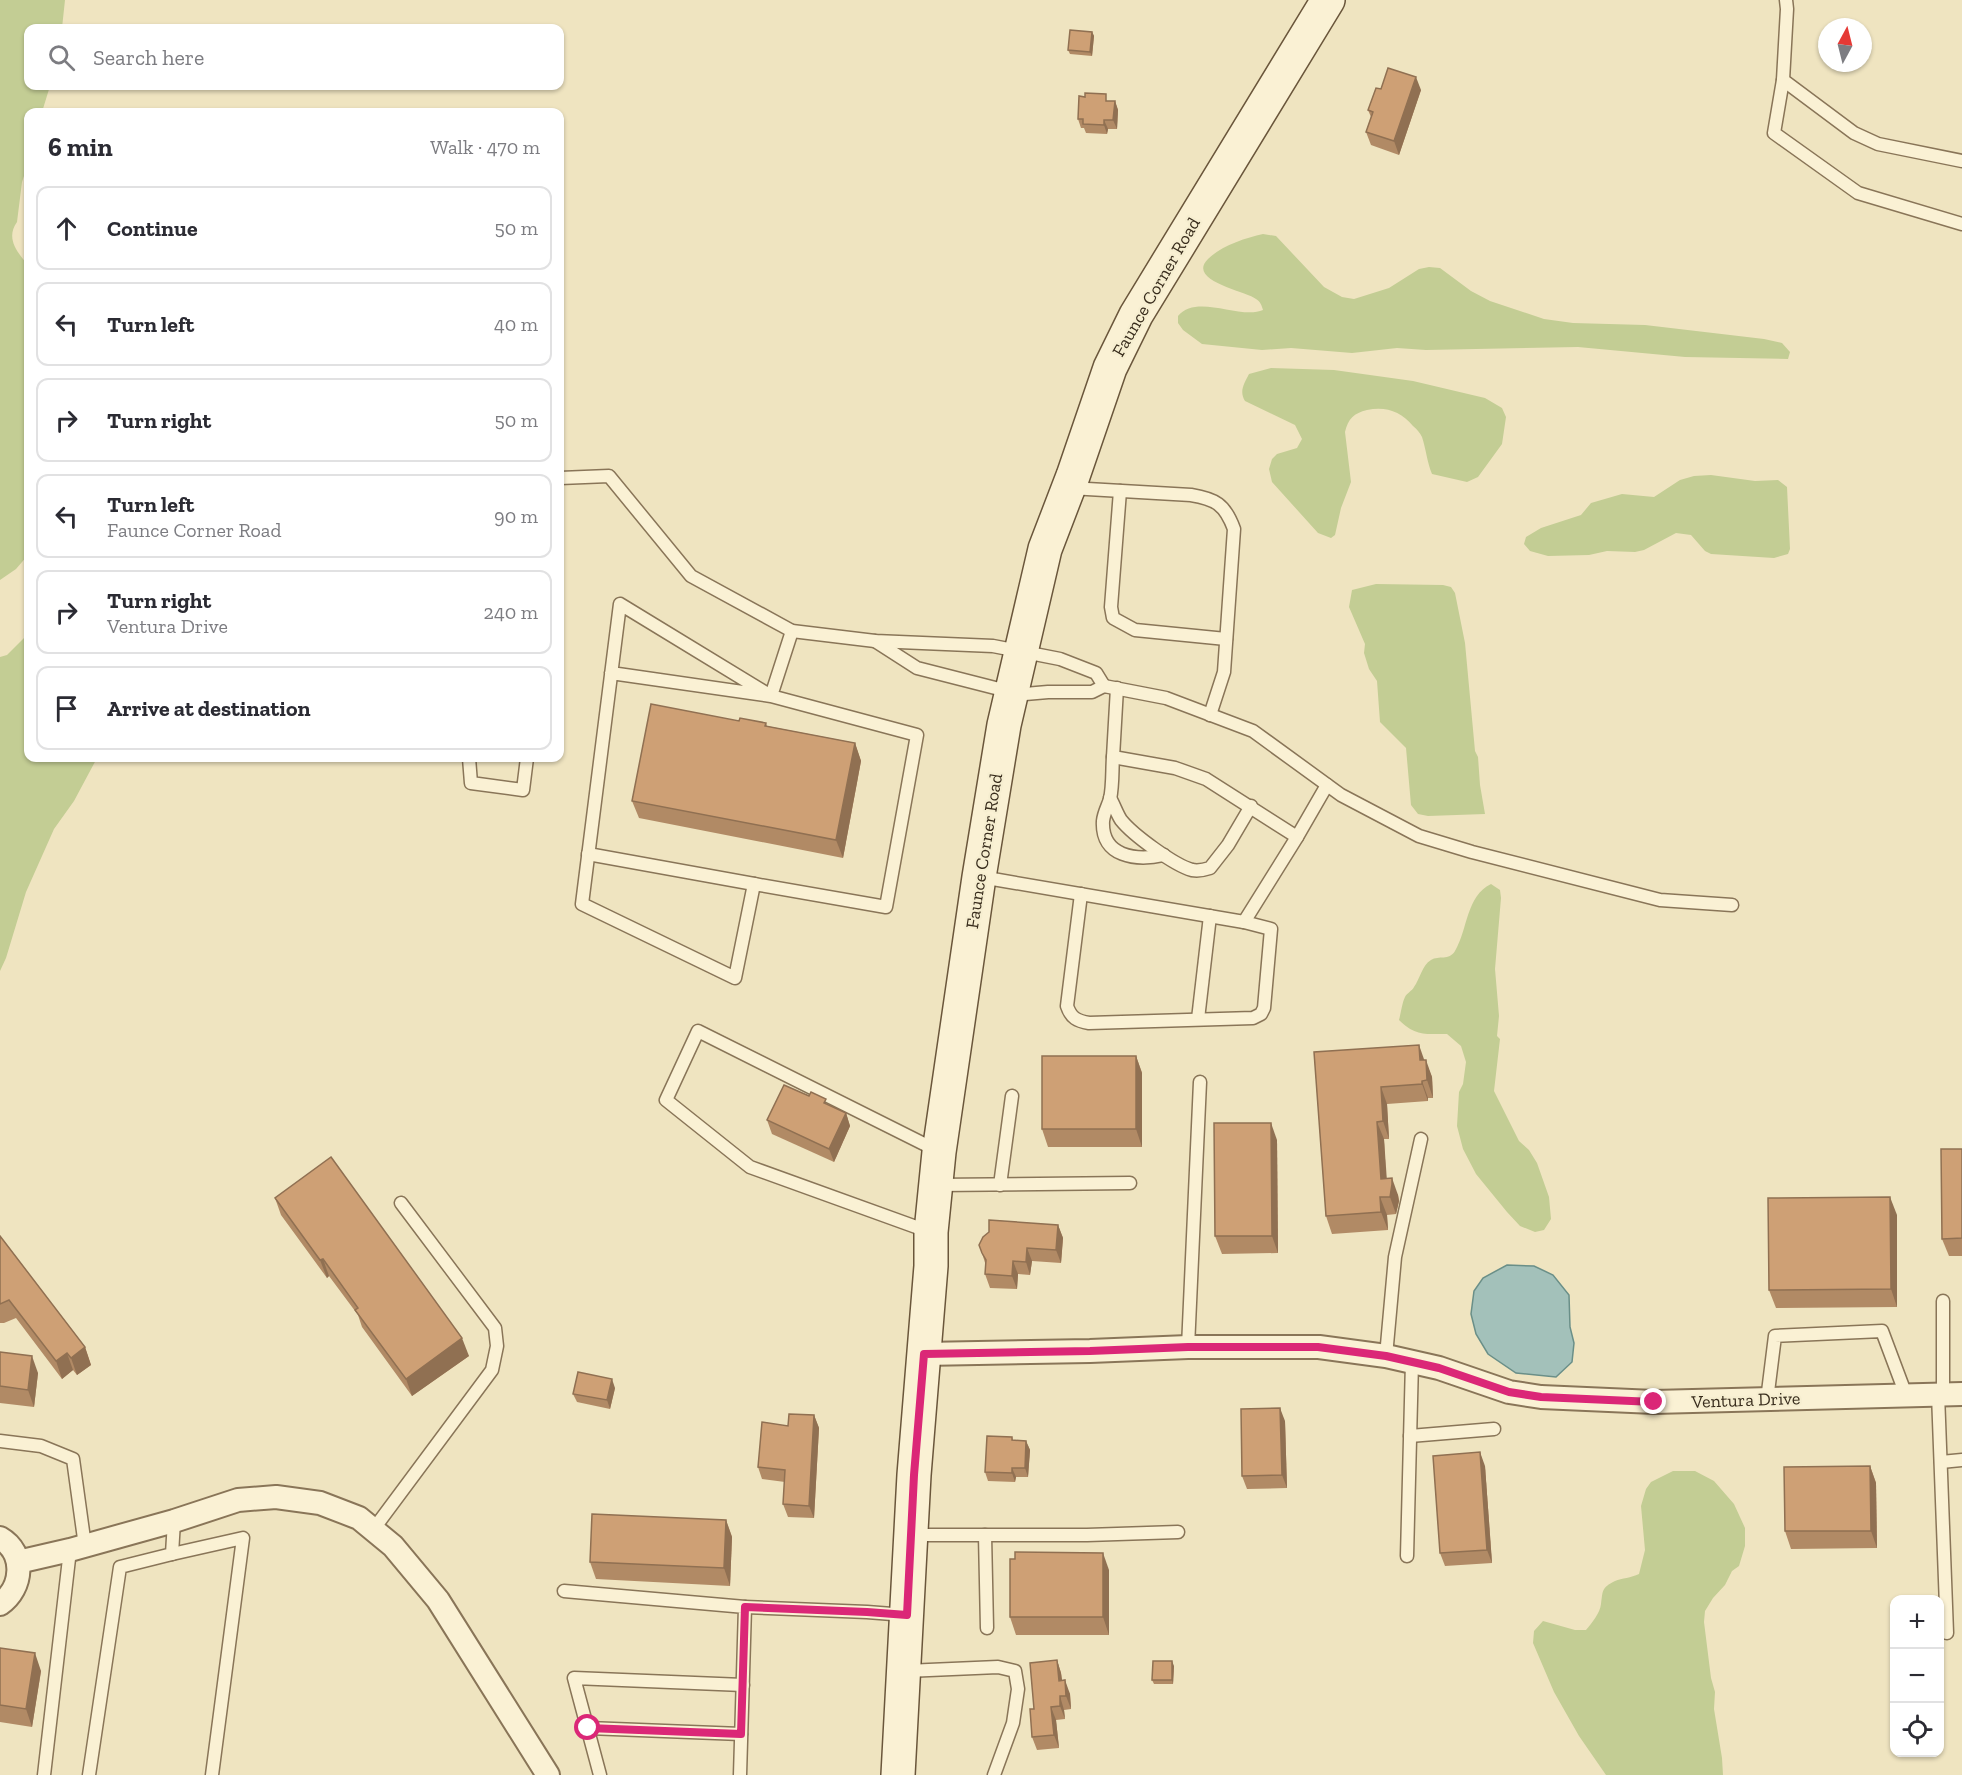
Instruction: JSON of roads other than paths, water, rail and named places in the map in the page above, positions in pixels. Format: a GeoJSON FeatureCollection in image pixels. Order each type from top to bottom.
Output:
{"type":"FeatureCollection","features":[{"type":"Feature","properties":{"kind":"main road","name":"Faunce Corner Road"},"geometry":{"type":"LineString","coordinates":[[898,1775],[911,1535],[931,1266],[931,1232],[939,1152],[979,877],[1004,725],[1020,651],[1045,549],[1069,488],[1110,368],[1136,315],[1328,0]]}},
{"type":"Feature","properties":{"kind":"street","name":"Ventura Drive"},"geometry":{"type":"LineString","coordinates":[[924,1354],[1079,1352],[1188,1347],[1318,1347],[1386,1356],[1439,1368],[1509,1392],[1541,1397],[1654,1402],[1948,1394]]}},
{"type":"Feature","properties":{"kind":"street"},"geometry":{"type":"LineString","coordinates":[[18,1562],[174,1521],[238,1500],[276,1497],[320,1503],[359,1518],[393,1546],[438,1600],[548,1775]]}},
{"type":"Feature","properties":{"kind":"street"},"geometry":{"type":"LineString","coordinates":[[0,1538],[13,1550],[18,1562],[19,1576],[8,1599],[0,1604]]}},
{"type":"Feature","properties":{"kind":"lane"},"geometry":{"type":"LineString","coordinates":[[1786,0],[1783,80],[1774,133],[1858,193],[1962,224]]}},
{"type":"Feature","properties":{"kind":"lane"},"geometry":{"type":"LineString","coordinates":[[1783,80],[1854,134],[1878,144],[1962,161]]}},
{"type":"Feature","properties":{"kind":"lane"},"geometry":{"type":"LineString","coordinates":[[564,478],[609,476],[691,576],[792,631],[876,641],[993,646],[1060,659],[1096,673],[1104,686]]}},
{"type":"Feature","properties":{"kind":"lane"},"geometry":{"type":"LineString","coordinates":[[1069,488],[1191,495],[1210,499],[1220,505],[1231,520],[1234,529],[1224,672],[1210,715]]}},
{"type":"Feature","properties":{"kind":"lane"},"geometry":{"type":"LineString","coordinates":[[1120,491],[1111,607],[1113,618],[1135,630],[1226,639]]}},
{"type":"Feature","properties":{"kind":"lane"},"geometry":{"type":"LineString","coordinates":[[754,885],[735,978],[582,904],[620,604],[771,696]]}},
{"type":"Feature","properties":{"kind":"lane"},"geometry":{"type":"LineString","coordinates":[[771,696],[792,631]]}},
{"type":"Feature","properties":{"kind":"lane"},"geometry":{"type":"LineString","coordinates":[[876,641],[917,668],[1011,692],[1026,694],[1092,692],[1104,686],[1166,698],[1253,731],[1341,795],[1419,836],[1472,852],[1659,900],[1732,905]]}},
{"type":"Feature","properties":{"kind":"lane"},"geometry":{"type":"LineString","coordinates":[[588,854],[886,907],[917,735],[771,696],[611,674]]}},
{"type":"Feature","properties":{"kind":"lane"},"geometry":{"type":"LineString","coordinates":[[1117,688],[1110,798],[1103,823],[1105,838],[1114,849],[1125,855],[1149,858],[1164,855]]}},
{"type":"Feature","properties":{"kind":"lane"},"geometry":{"type":"LineString","coordinates":[[1113,757],[1176,768],[1206,779],[1297,837]]}},
{"type":"Feature","properties":{"kind":"lane"},"geometry":{"type":"LineString","coordinates":[[469,762],[471,783],[523,790],[526,762]]}},
{"type":"Feature","properties":{"kind":"lane"},"geometry":{"type":"LineString","coordinates":[[1244,922],[1327,785]]}},
{"type":"Feature","properties":{"kind":"lane"},"geometry":{"type":"LineString","coordinates":[[1110,798],[1121,820],[1164,855],[1195,870],[1210,868],[1228,845],[1251,806]]}},
{"type":"Feature","properties":{"kind":"lane"},"geometry":{"type":"LineString","coordinates":[[979,877],[1081,894],[1244,922],[1271,929],[1264,1008],[1261,1014],[1253,1018],[1089,1023],[1077,1021],[1069,1014],[1067,1006],[1081,894]]}},
{"type":"Feature","properties":{"kind":"lane"},"geometry":{"type":"LineString","coordinates":[[1198,1019],[1210,916]]}},
{"type":"Feature","properties":{"kind":"lane"},"geometry":{"type":"LineString","coordinates":[[931,1232],[750,1167],[666,1100],[698,1031],[939,1152]]}},
{"type":"Feature","properties":{"kind":"lane"},"geometry":{"type":"LineString","coordinates":[[1188,1347],[1200,1082]]}},
{"type":"Feature","properties":{"kind":"lane"},"geometry":{"type":"LineString","coordinates":[[1000,1185],[1012,1096]]}},
{"type":"Feature","properties":{"kind":"lane"},"geometry":{"type":"LineString","coordinates":[[1386,1356],[1395,1257],[1421,1139]]}},
{"type":"Feature","properties":{"kind":"lane"},"geometry":{"type":"LineString","coordinates":[[936,1185],[1130,1183]]}},
{"type":"Feature","properties":{"kind":"lane"},"geometry":{"type":"LineString","coordinates":[[373,1530],[492,1370],[497,1346],[495,1328],[401,1203]]}},
{"type":"Feature","properties":{"kind":"lane"},"geometry":{"type":"LineString","coordinates":[[1943,1301],[1948,1394],[1941,1462],[1947,1633]]}},
{"type":"Feature","properties":{"kind":"lane"},"geometry":{"type":"LineString","coordinates":[[1767,1400],[1775,1336],[1882,1331],[1906,1395]]}},
{"type":"Feature","properties":{"kind":"lane"},"geometry":{"type":"LineString","coordinates":[[1407,1556],[1412,1362]]}},
{"type":"Feature","properties":{"kind":"lane"},"geometry":{"type":"LineString","coordinates":[[1410,1436],[1494,1429]]}},
{"type":"Feature","properties":{"kind":"lane"},"geometry":{"type":"LineString","coordinates":[[0,1440],[41,1446],[72,1460],[77,1548],[45,1775]]}},
{"type":"Feature","properties":{"kind":"lane"},"geometry":{"type":"LineString","coordinates":[[1941,1462],[1962,1460]]}},
{"type":"Feature","properties":{"kind":"lane"},"geometry":{"type":"LineString","coordinates":[[172,1554],[174,1521]]}},
{"type":"Feature","properties":{"kind":"lane"},"geometry":{"type":"LineString","coordinates":[[911,1535],[1087,1535],[1178,1532]]}},
{"type":"Feature","properties":{"kind":"lane"},"geometry":{"type":"LineString","coordinates":[[985,1535],[987,1628]]}},
{"type":"Feature","properties":{"kind":"lane"},"geometry":{"type":"LineString","coordinates":[[89,1775],[120,1567],[243,1538],[212,1775]]}},
{"type":"Feature","properties":{"kind":"lane"},"geometry":{"type":"LineString","coordinates":[[564,1591],[745,1607],[907,1615]]}},
{"type":"Feature","properties":{"kind":"lane"},"geometry":{"type":"LineString","coordinates":[[740,1775],[745,1607]]}},
{"type":"Feature","properties":{"kind":"lane"},"geometry":{"type":"LineString","coordinates":[[903,1671],[998,1667],[1015,1671],[1018,1689],[1013,1723],[994,1775]]}},
{"type":"Feature","properties":{"kind":"lane"},"geometry":{"type":"LineString","coordinates":[[600,1775],[574,1678],[743,1685]]}},
{"type":"Feature","properties":{"kind":"lane"},"geometry":{"type":"LineString","coordinates":[[588,1728],[741,1734]]}},
{"type":"Feature","properties":{"kind":"water"},"geometry":{"type":"Polygon","coordinates":[[[1507,1265],[1534,1266],[1553,1275],[1569,1295],[1570,1327],[1574,1343],[1572,1362],[1556,1377],[1516,1373],[1488,1354],[1476,1334],[1471,1314],[1474,1291],[1483,1278],[1507,1265]]]}}]}
